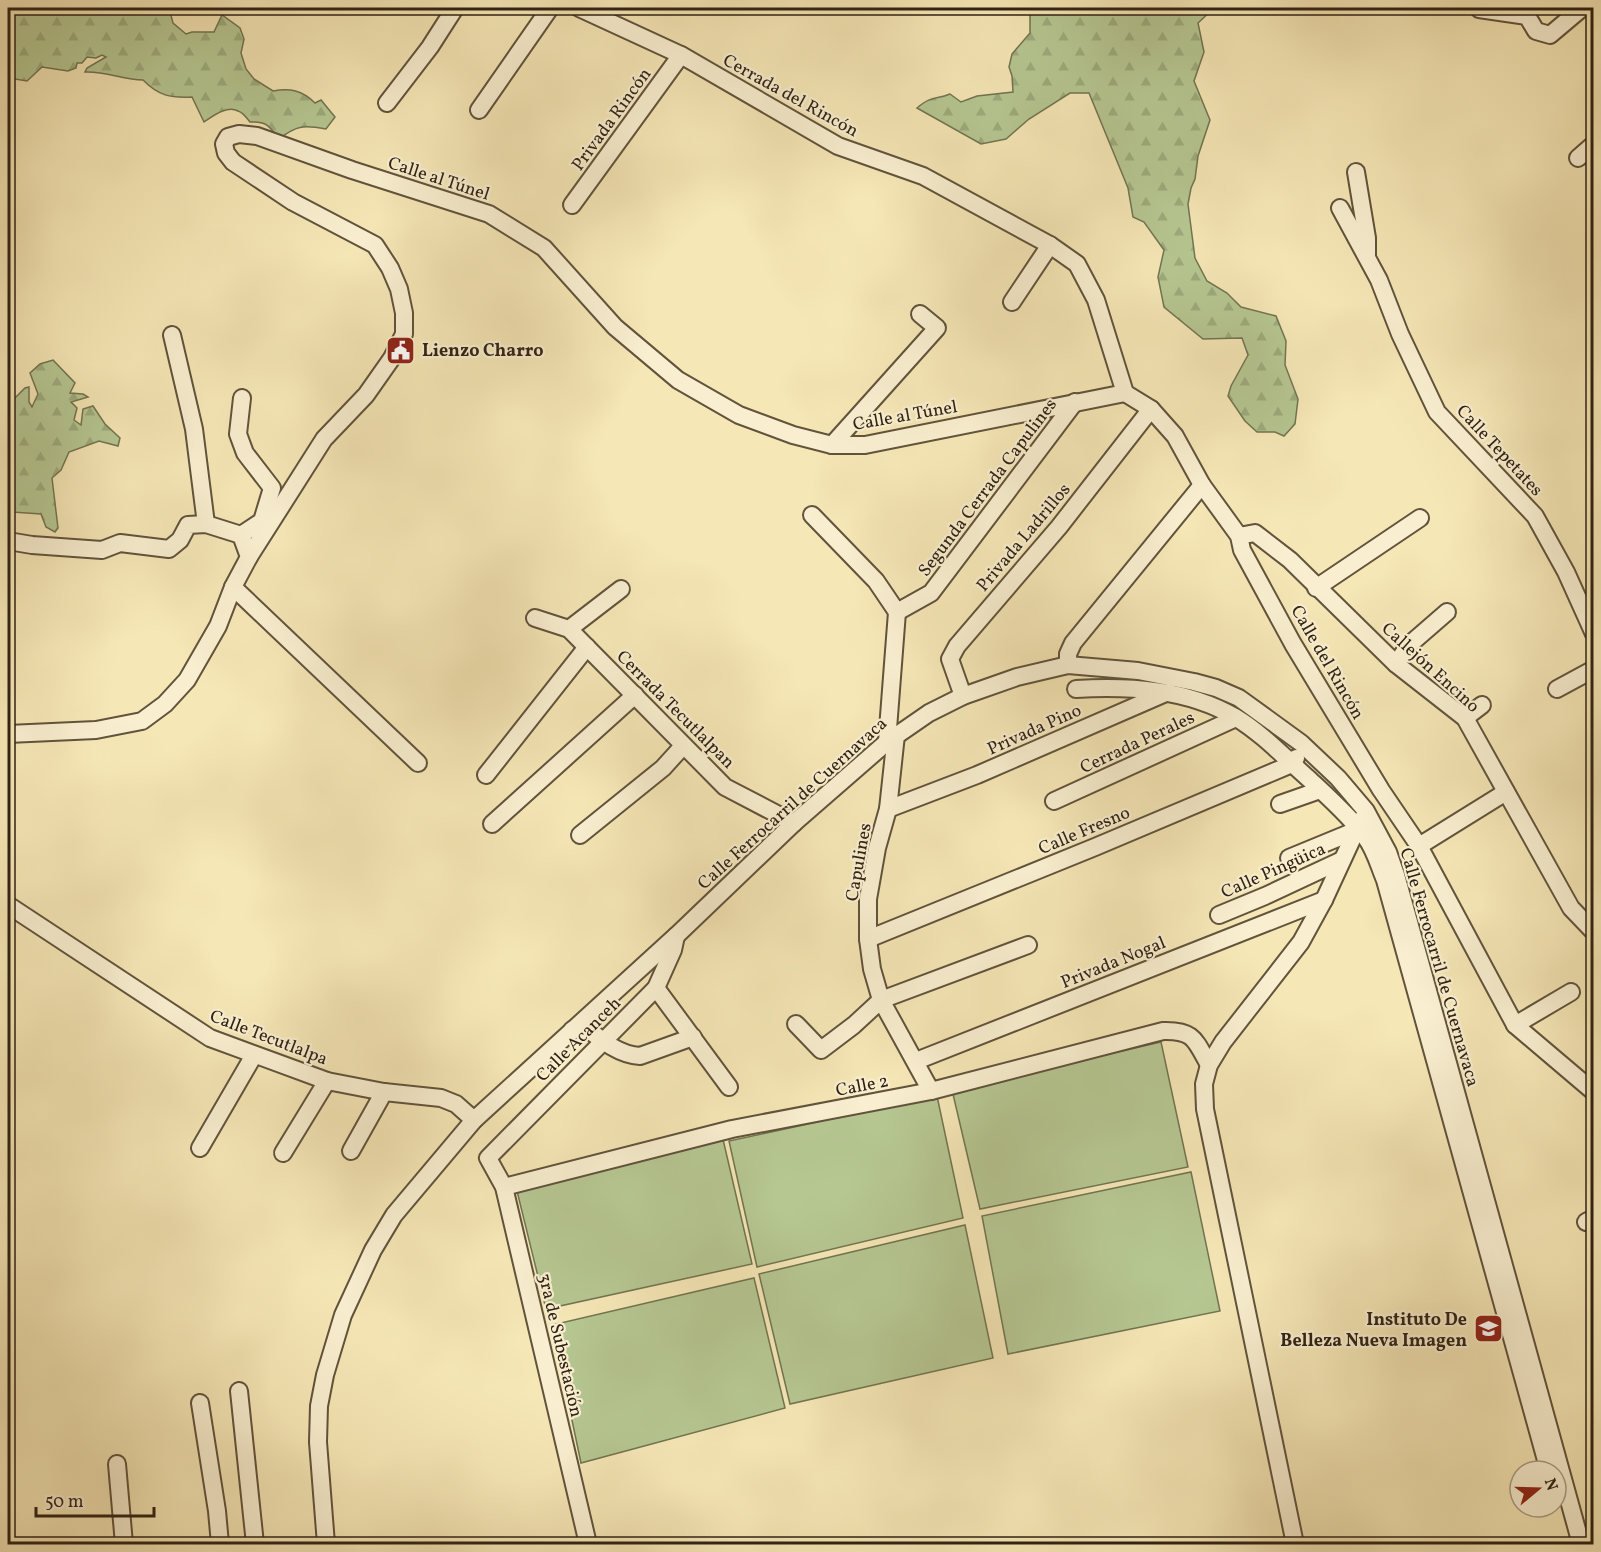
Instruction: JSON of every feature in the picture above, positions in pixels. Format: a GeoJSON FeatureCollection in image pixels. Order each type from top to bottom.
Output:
{"type":"FeatureCollection","features":[{"type":"Feature","properties":{"kind":"street"},"geometry":{"type":"LineString","coordinates":[[387,103],[430,47],[455,8]]}},
{"type":"Feature","properties":{"kind":"street"},"geometry":{"type":"LineString","coordinates":[[478,110],[550,8]]}},
{"type":"Feature","properties":{"kind":"street","name":"Cerrada del Rincón"},"geometry":{"type":"LineString","coordinates":[[579,8],[681,55],[838,146],[922,176],[1050,245]]}},
{"type":"Feature","properties":{"kind":"street"},"geometry":{"type":"LineString","coordinates":[[1479,9],[1527,16],[1536,32],[1550,35],[1582,8]]}},
{"type":"Feature","properties":{"kind":"street","name":"Privada Rincón"},"geometry":{"type":"LineString","coordinates":[[572,205],[681,55]]}},
{"type":"Feature","properties":{"kind":"street","name":"Calle al Túnel"},"geometry":{"type":"LineString","coordinates":[[249,557],[324,439],[366,395],[392,358],[404,334],[404,313],[399,289],[390,268],[375,245],[293,202],[233,162],[226,153],[224,144],[228,137],[239,134],[257,136],[352,170],[489,214],[544,248],[615,327],[678,380],[739,415],[793,435],[832,445],[865,445],[1125,393]]}},
{"type":"Feature","properties":{"kind":"street"},"geometry":{"type":"LineString","coordinates":[[1578,158],[1593,144]]}},
{"type":"Feature","properties":{"kind":"street","name":"Calle Tepetates"},"geometry":{"type":"LineString","coordinates":[[1356,172],[1367,238],[1367,258]]}},
{"type":"Feature","properties":{"kind":"street","name":"Calle Tepetates"},"geometry":{"type":"LineString","coordinates":[[1340,208],[1379,280],[1400,334],[1437,412],[1534,516],[1566,572],[1593,633]]}},
{"type":"Feature","properties":{"kind":"street"},"geometry":{"type":"LineString","coordinates":[[1012,302],[1050,245],[1077,264],[1096,300],[1125,393]]}},
{"type":"Feature","properties":{"kind":"street"},"geometry":{"type":"LineString","coordinates":[[832,445],[937,327],[920,314]]}},
{"type":"Feature","properties":{"kind":"street"},"geometry":{"type":"LineString","coordinates":[[172,335],[194,429],[207,524]]}},
{"type":"Feature","properties":{"kind":"street","name":"Calle del Rincón"},"geometry":{"type":"LineString","coordinates":[[1125,393],[1151,409],[1175,436],[1202,485],[1239,536],[1242,550],[1293,644],[1381,790],[1419,846],[1515,1025],[1593,1092]]}},
{"type":"Feature","properties":{"kind":"street"},"geometry":{"type":"LineString","coordinates":[[241,535],[262,521],[272,488],[245,453],[238,434],[242,398]]}},
{"type":"Feature","properties":{"kind":"street","name":"Segunda Cerrada Capulines"},"geometry":{"type":"LineString","coordinates":[[897,612],[931,593],[1076,402]]}},
{"type":"Feature","properties":{"kind":"street","name":"Privada Ladrillos"},"geometry":{"type":"LineString","coordinates":[[963,696],[950,659],[957,646],[1059,527],[1151,409]]}},
{"type":"Feature","properties":{"kind":"street"},"geometry":{"type":"LineString","coordinates":[[1068,665],[1068,654],[1073,643],[1202,485]]}},
{"type":"Feature","properties":{"kind":"street"},"geometry":{"type":"LineString","coordinates":[[812,515],[876,581],[897,612]]}},
{"type":"Feature","properties":{"kind":"street"},"geometry":{"type":"LineString","coordinates":[[1317,588],[1420,518]]}},
{"type":"Feature","properties":{"kind":"street"},"geometry":{"type":"LineString","coordinates":[[8,541],[102,550],[120,543],[169,549],[180,540],[188,525],[207,524],[241,535]]}},
{"type":"Feature","properties":{"kind":"street","name":"Callejón Encino"},"geometry":{"type":"LineString","coordinates":[[1239,536],[1255,533],[1290,560],[1396,664],[1465,718],[1571,908],[1593,932]]}},
{"type":"Feature","properties":{"kind":"street"},"geometry":{"type":"LineString","coordinates":[[8,734],[96,730],[142,721],[165,704],[188,680],[218,626],[233,586],[249,557],[241,535]]}},
{"type":"Feature","properties":{"kind":"street"},"geometry":{"type":"LineString","coordinates":[[233,586],[418,764]]}},
{"type":"Feature","properties":{"kind":"street"},"geometry":{"type":"LineString","coordinates":[[569,629],[621,589]]}},
{"type":"Feature","properties":{"kind":"street","name":"Capulines"},"geometry":{"type":"LineString","coordinates":[[897,612],[888,809],[877,848],[868,899],[868,939],[872,969],[881,1000],[931,1092]]}},
{"type":"Feature","properties":{"kind":"street"},"geometry":{"type":"LineString","coordinates":[[1396,664],[1409,645],[1447,612]]}},
{"type":"Feature","properties":{"kind":"street","name":"Cerrada Tecutlalpan"},"geometry":{"type":"LineString","coordinates":[[535,618],[569,629],[725,787],[794,823]]}},
{"type":"Feature","properties":{"kind":"street"},"geometry":{"type":"LineString","coordinates":[[486,775],[587,646]]}},
{"type":"Feature","properties":{"kind":"street","name":"Calle Ferrocarril de Cuernavaca"},"geometry":{"type":"LineString","coordinates":[[326,1545],[318,1442],[319,1406],[332,1347],[343,1316],[373,1250],[394,1215],[474,1120],[677,935],[794,823],[892,738],[929,713],[963,696],[1017,677],[1068,665],[1138,671],[1194,682],[1239,698],[1301,743],[1338,778],[1366,811],[1388,852],[1396,875],[1581,1545]]}},
{"type":"Feature","properties":{"kind":"street"},"geometry":{"type":"LineString","coordinates":[[1557,689],[1593,669]]}},
{"type":"Feature","properties":{"kind":"street","name":"Privada Pino"},"geometry":{"type":"LineString","coordinates":[[888,809],[977,775],[1166,692],[1194,682]]}},
{"type":"Feature","properties":{"kind":"street"},"geometry":{"type":"LineString","coordinates":[[1076,689],[1118,687],[1166,692]]}},
{"type":"Feature","properties":{"kind":"street","name":"Calle Ferrocarril de Cuernavaca"},"geometry":{"type":"LineString","coordinates":[[1166,692],[1199,702],[1236,718],[1271,744],[1366,838],[1385,880],[1546,1459]]}},
{"type":"Feature","properties":{"kind":"street"},"geometry":{"type":"LineString","coordinates":[[492,824],[635,695]]}},
{"type":"Feature","properties":{"kind":"street"},"geometry":{"type":"LineString","coordinates":[[1465,718],[1482,705]]}},
{"type":"Feature","properties":{"kind":"street","name":"Cerrada Perales"},"geometry":{"type":"LineString","coordinates":[[1054,801],[1236,718]]}},
{"type":"Feature","properties":{"kind":"street"},"geometry":{"type":"LineString","coordinates":[[1292,764],[1298,756],[1301,743]]}},
{"type":"Feature","properties":{"kind":"street"},"geometry":{"type":"LineString","coordinates":[[580,835],[663,768],[683,746]]}},
{"type":"Feature","properties":{"kind":"street","name":"Calle Fresno"},"geometry":{"type":"LineString","coordinates":[[868,939],[1095,848],[1292,764]]}},
{"type":"Feature","properties":{"kind":"street"},"geometry":{"type":"LineString","coordinates":[[1280,804],[1320,790]]}},
{"type":"Feature","properties":{"kind":"street"},"geometry":{"type":"LineString","coordinates":[[1295,1545],[1205,1109],[1204,1083],[1209,1065],[1223,1042],[1301,942],[1324,900],[1366,811],[1381,790]]}},
{"type":"Feature","properties":{"kind":"street"},"geometry":{"type":"LineString","coordinates":[[1419,846],[1506,792]]}},
{"type":"Feature","properties":{"kind":"street"},"geometry":{"type":"LineString","coordinates":[[1289,858],[1357,829]]}},
{"type":"Feature","properties":{"kind":"street","name":"Calle Pingüica"},"geometry":{"type":"LineString","coordinates":[[1219,915],[1342,860]]}},
{"type":"Feature","properties":{"kind":"street","name":"Privada Nogal"},"geometry":{"type":"LineString","coordinates":[[916,1061],[1324,900]]}},
{"type":"Feature","properties":{"kind":"street","name":"Calle Tecutlalpa"},"geometry":{"type":"LineString","coordinates":[[8,905],[210,1038],[327,1081],[384,1092],[441,1098],[456,1104],[474,1120]]}},
{"type":"Feature","properties":{"kind":"street","name":"Calle Acanceh"},"geometry":{"type":"LineString","coordinates":[[488,1158],[656,988],[673,950],[677,935]]}},
{"type":"Feature","properties":{"kind":"street"},"geometry":{"type":"LineString","coordinates":[[796,1024],[821,1050],[854,1025],[881,1000],[1028,945]]}},
{"type":"Feature","properties":{"kind":"street"},"geometry":{"type":"LineString","coordinates":[[656,988],[729,1087]]}},
{"type":"Feature","properties":{"kind":"street"},"geometry":{"type":"LineString","coordinates":[[1515,1025],[1571,992]]}},
{"type":"Feature","properties":{"kind":"street"},"geometry":{"type":"LineString","coordinates":[[572,1030],[588,1029],[603,1042],[633,1056],[640,1056],[693,1037]]}},
{"type":"Feature","properties":{"kind":"street","name":"Calle 2"},"geometry":{"type":"LineString","coordinates":[[504,1187],[732,1129],[931,1092],[1163,1031],[1180,1030],[1193,1036],[1209,1065]]}},
{"type":"Feature","properties":{"kind":"street"},"geometry":{"type":"LineString","coordinates":[[200,1148],[254,1055]]}},
{"type":"Feature","properties":{"kind":"street"},"geometry":{"type":"LineString","coordinates":[[283,1153],[327,1081]]}},
{"type":"Feature","properties":{"kind":"street"},"geometry":{"type":"LineString","coordinates":[[351,1151],[384,1092]]}},
{"type":"Feature","properties":{"kind":"street","name":"3ra de Subestación"},"geometry":{"type":"LineString","coordinates":[[488,1158],[504,1187],[588,1545]]}},
{"type":"Feature","properties":{"kind":"street"},"geometry":{"type":"LineString","coordinates":[[239,1391],[255,1545]]}},
{"type":"Feature","properties":{"kind":"street"},"geometry":{"type":"LineString","coordinates":[[200,1403],[220,1545]]}},
{"type":"Feature","properties":{"kind":"street"},"geometry":{"type":"LineString","coordinates":[[117,1464],[124,1545]]}},
{"type":"Feature","properties":{"kind":"street"},"geometry":{"type":"LineString","coordinates":[[1562,1519],[1569,1545]]}},
{"type":"Feature","properties":{"kind":"green space"},"geometry":{"type":"Polygon","coordinates":[[[8,8],[169,8],[173,23],[186,34],[214,32],[222,15],[240,28],[244,39],[241,53],[246,69],[254,79],[273,91],[296,91],[315,103],[321,100],[335,117],[326,129],[301,127],[279,139],[267,125],[250,122],[234,110],[220,112],[204,122],[192,97],[165,95],[154,90],[143,80],[85,72],[87,68],[106,57],[102,55],[96,58],[87,57],[82,63],[77,63],[76,68],[68,71],[42,67],[27,81],[9,78],[8,8]]]}},
{"type":"Feature","properties":{"kind":"green space"},"geometry":{"type":"Polygon","coordinates":[[[1030,8],[1214,8],[1198,23],[1204,52],[1194,81],[1210,120],[1198,156],[1188,204],[1195,258],[1207,281],[1227,293],[1241,307],[1276,316],[1286,341],[1285,365],[1298,399],[1295,424],[1284,436],[1275,432],[1257,432],[1245,421],[1228,396],[1248,355],[1242,338],[1203,339],[1164,307],[1158,277],[1164,250],[1144,222],[1133,217],[1128,188],[1089,93],[1070,93],[1029,119],[1006,139],[981,144],[917,108],[930,99],[950,94],[961,102],[977,96],[1013,92],[1009,67],[1012,54],[1030,33],[1030,8]]]}},
{"type":"Feature","properties":{"kind":"green space"},"geometry":{"type":"Polygon","coordinates":[[[53,360],[75,383],[70,393],[83,394],[88,397],[71,402],[77,408],[74,420],[81,425],[83,409],[93,406],[105,424],[120,438],[118,446],[99,441],[69,452],[61,470],[52,478],[58,528],[55,532],[46,527],[41,514],[12,512],[8,520],[8,397],[14,399],[29,387],[29,402],[32,407],[38,394],[30,373],[40,364],[53,360]]]}},
{"type":"Feature","properties":{"kind":"green space"},"geometry":{"type":"Polygon","coordinates":[[[1161,1042],[1188,1167],[980,1209],[952,1090],[1161,1042]]]}},
{"type":"Feature","properties":{"kind":"green space"},"geometry":{"type":"Polygon","coordinates":[[[937,1096],[963,1218],[757,1267],[729,1141],[937,1096]]]}},
{"type":"Feature","properties":{"kind":"green space"},"geometry":{"type":"Polygon","coordinates":[[[722,1135],[752,1264],[546,1309],[516,1187],[722,1135]]]}},
{"type":"Feature","properties":{"kind":"green space"},"geometry":{"type":"Polygon","coordinates":[[[1191,1172],[1220,1311],[1008,1354],[982,1216],[1191,1172]]]}},
{"type":"Feature","properties":{"kind":"green space"},"geometry":{"type":"Polygon","coordinates":[[[965,1225],[993,1358],[790,1404],[759,1274],[965,1225]]]}},
{"type":"Feature","properties":{"kind":"green space"},"geometry":{"type":"Polygon","coordinates":[[[754,1278],[785,1408],[581,1463],[552,1325],[754,1278]]]}},
{"type":"Feature","properties":{"kind":"place","name":"Lienzo Charro"},"geometry":{"type":"Point","coordinates":[401,350]}},
{"type":"Feature","properties":{"kind":"place","name":"Instituto De Belleza Nueva Imagen"},"geometry":{"type":"Point","coordinates":[1488,1329]}}]}
